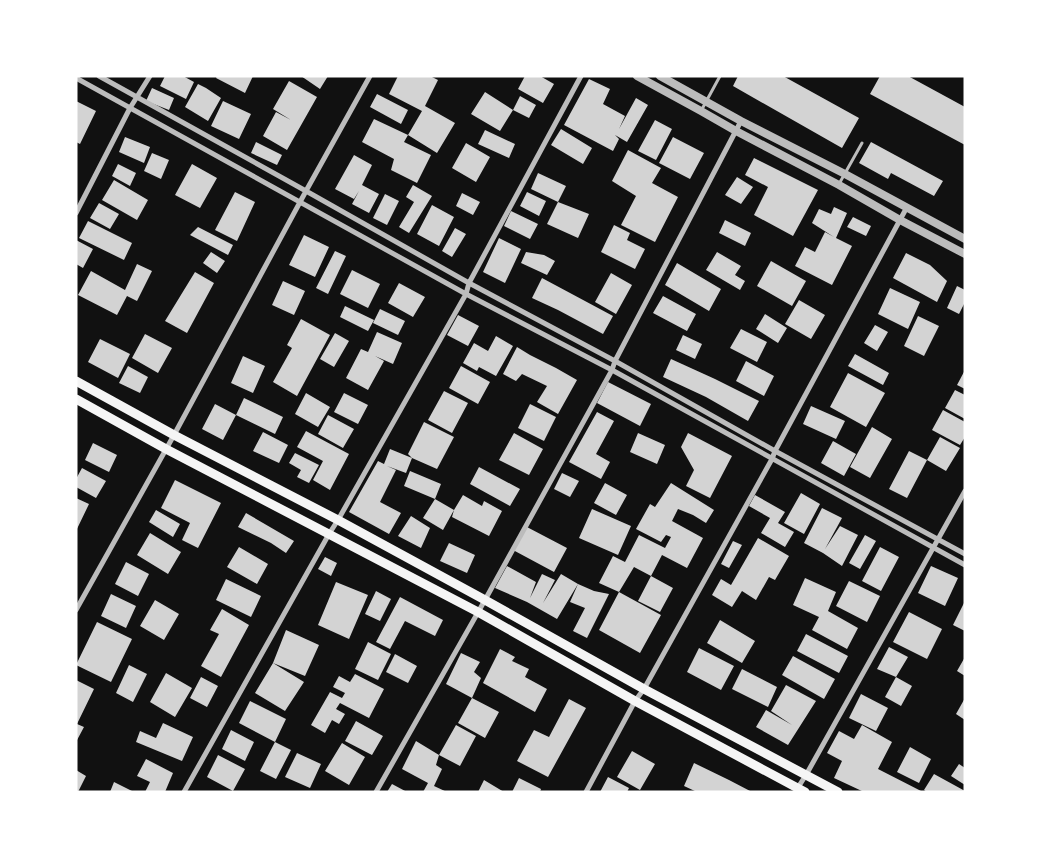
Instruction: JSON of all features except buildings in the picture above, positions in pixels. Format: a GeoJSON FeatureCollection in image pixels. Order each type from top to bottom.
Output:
{"type":"FeatureCollection","features":[{"type":"Feature","properties":{"kind":"main road"},"geometry":{"type":"LineString","coordinates":[[76,381],[174,435],[338,520],[644,689],[838,792]]}},
{"type":"Feature","properties":{"kind":"main road"},"geometry":{"type":"LineString","coordinates":[[76,399],[166,449],[478,612],[635,701],[800,790]]}},
{"type":"Feature","properties":{"kind":"street"},"geometry":{"type":"LineString","coordinates":[[99,76],[469,283],[615,361],[775,451],[965,554]]}},
{"type":"Feature","properties":{"kind":"street"},"geometry":{"type":"LineString","coordinates":[[76,213],[130,108],[150,76]]}},
{"type":"Feature","properties":{"kind":"street"},"geometry":{"type":"LineString","coordinates":[[76,610],[370,76]]}},
{"type":"Feature","properties":{"kind":"street"},"geometry":{"type":"LineString","coordinates":[[184,792],[466,294],[469,283],[581,76]]}},
{"type":"Feature","properties":{"kind":"street"},"geometry":{"type":"LineString","coordinates":[[637,76],[965,254]]}},
{"type":"Feature","properties":{"kind":"street"},"geometry":{"type":"LineString","coordinates":[[660,76],[741,122],[845,174],[965,239]]}},
{"type":"Feature","properties":{"kind":"street"},"geometry":{"type":"LineString","coordinates":[[76,78],[466,294],[612,370],[965,565]]}},
{"type":"Feature","properties":{"kind":"street"},"geometry":{"type":"LineString","coordinates":[[376,792],[612,370],[741,122]]}},
{"type":"Feature","properties":{"kind":"street"},"geometry":{"type":"LineString","coordinates":[[586,792],[635,701],[644,689],[772,459],[907,207]]}},
{"type":"Feature","properties":{"kind":"street"},"geometry":{"type":"LineString","coordinates":[[800,790],[806,775],[965,491]]}},
{"type":"Feature","properties":{"kind":"lane"},"geometry":{"type":"LineString","coordinates":[[701,111],[720,76]]}},
{"type":"Feature","properties":{"kind":"lane"},"geometry":{"type":"LineString","coordinates":[[839,184],[862,143]]}}]}
